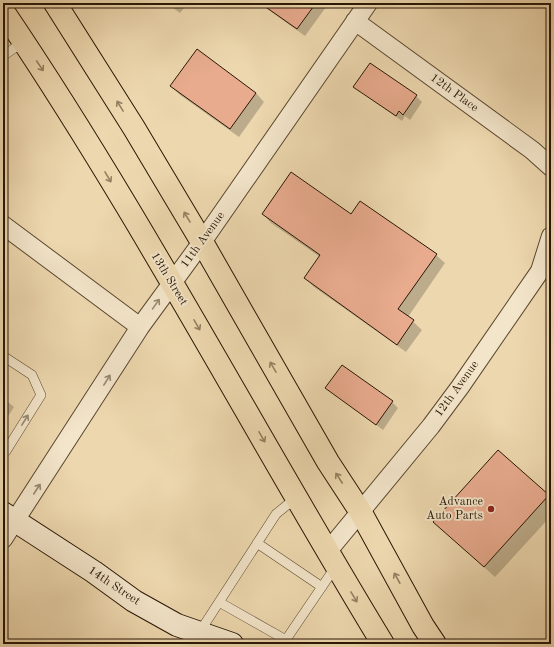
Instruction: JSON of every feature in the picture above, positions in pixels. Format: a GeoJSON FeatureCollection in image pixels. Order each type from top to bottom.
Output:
{"type":"FeatureCollection","features":[{"type":"Feature","properties":{"kind":"main road"},"geometry":{"type":"LineString","coordinates":[[55,3],[134,128],[202,242],[324,455],[360,511],[423,626],[435,644]]}},
{"type":"Feature","properties":{"kind":"main road","name":"13th Street"},"geometry":{"type":"LineString","coordinates":[[3,11],[49,79],[172,282],[332,558]]}},
{"type":"Feature","properties":{"kind":"main road"},"geometry":{"type":"LineString","coordinates":[[332,558],[383,644]]}},
{"type":"Feature","properties":{"kind":"street","name":"11th Avenue"},"geometry":{"type":"LineString","coordinates":[[3,539],[9,517],[140,327],[202,242],[368,3]]}},
{"type":"Feature","properties":{"kind":"street","name":"12th Place"},"geometry":{"type":"LineString","coordinates":[[355,21],[532,150],[551,167]]}},
{"type":"Feature","properties":{"kind":"street"},"geometry":{"type":"LineString","coordinates":[[3,225],[140,327]]}},
{"type":"Feature","properties":{"kind":"street"},"geometry":{"type":"LineString","coordinates":[[545,271],[551,236]]}},
{"type":"Feature","properties":{"kind":"street","name":"12th Avenue"},"geometry":{"type":"LineString","coordinates":[[332,558],[360,511],[431,426],[545,271]]}},
{"type":"Feature","properties":{"kind":"street","name":"14th Street"},"geometry":{"type":"LineString","coordinates":[[9,517],[94,572],[134,601],[177,625],[232,644]]}},
{"type":"Feature","properties":{"kind":"lane"},"geometry":{"type":"LineString","coordinates":[[3,56],[24,42]]}},
{"type":"Feature","properties":{"kind":"lane"},"geometry":{"type":"LineString","coordinates":[[3,356],[32,375],[41,394],[6,451],[3,452]]}},
{"type":"Feature","properties":{"kind":"lane"},"geometry":{"type":"LineString","coordinates":[[199,633],[276,514],[297,497]]}},
{"type":"Feature","properties":{"kind":"lane"},"geometry":{"type":"LineString","coordinates":[[257,543],[322,587]]}},
{"type":"Feature","properties":{"kind":"lane"},"geometry":{"type":"LineString","coordinates":[[219,602],[284,642],[322,587],[332,558]]}},
{"type":"Feature","properties":{"kind":"building"},"geometry":{"type":"Polygon","coordinates":[[[260,3],[316,3],[297,29],[260,3]]]}},
{"type":"Feature","properties":{"kind":"building"},"geometry":{"type":"Polygon","coordinates":[[[197,49],[256,93],[230,129],[170,86],[197,49]]]}},
{"type":"Feature","properties":{"kind":"building"},"geometry":{"type":"Polygon","coordinates":[[[370,63],[417,95],[403,115],[399,111],[396,116],[353,87],[370,63]]]}},
{"type":"Feature","properties":{"kind":"building"},"geometry":{"type":"Polygon","coordinates":[[[291,172],[351,214],[360,201],[437,254],[398,309],[414,320],[397,345],[304,278],[320,255],[262,214],[291,172]]]}},
{"type":"Feature","properties":{"kind":"building"},"geometry":{"type":"Polygon","coordinates":[[[342,365],[393,401],[376,425],[325,388],[342,365]]]}},
{"type":"Feature","properties":{"kind":"building","name":"Advance Auto Parts"},"geometry":{"type":"Polygon","coordinates":[[[498,450],[549,495],[484,567],[433,522],[498,450]]]}},
{"type":"Feature","properties":{"kind":"place","name":"Advance Auto Parts"},"geometry":{"type":"Point","coordinates":[491,509]}}]}
